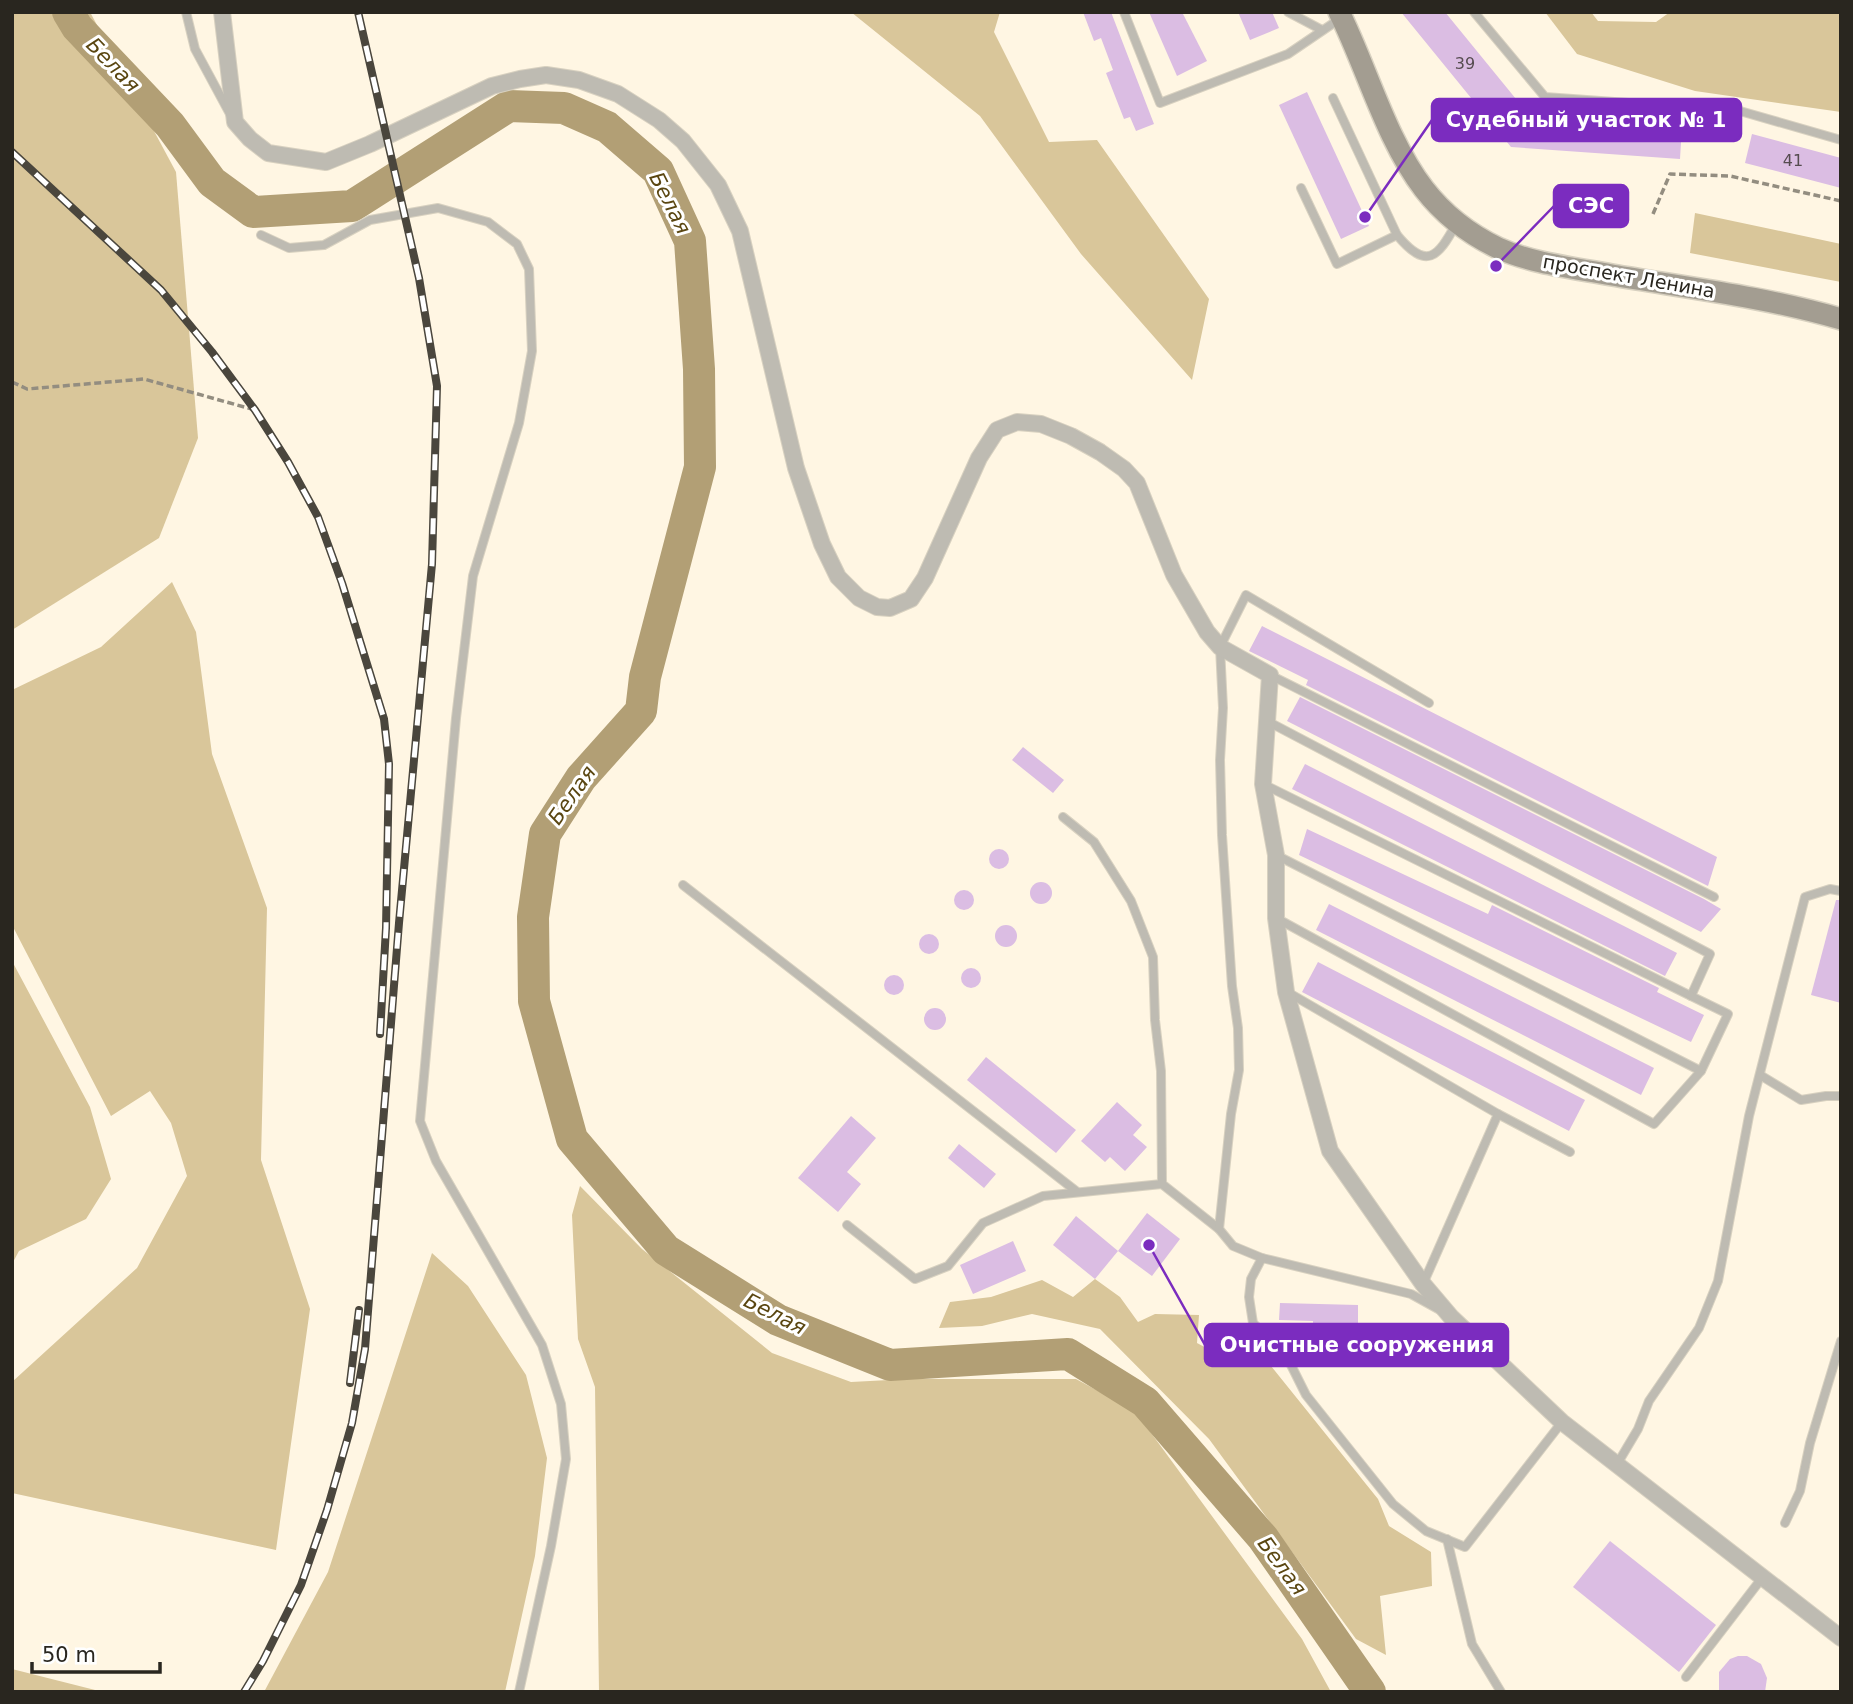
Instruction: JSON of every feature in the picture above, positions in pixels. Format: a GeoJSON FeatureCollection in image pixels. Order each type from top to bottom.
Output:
{"type":"FeatureCollection","features":[{"type":"Feature","properties":{"kind":"main road","name":"проспект Ленина"},"geometry":{"type":"LineString","coordinates":[[1344,14],[1381,110],[1406,160],[1422,187],[1457,223],[1501,249],[1565,267],[1768,300],[1841,319]]}},
{"type":"Feature","properties":{"kind":"street"},"geometry":{"type":"LineString","coordinates":[[222,12],[235,122],[250,139],[268,153],[326,162],[492,86],[546,75],[579,80],[618,94],[659,120],[683,141],[718,185],[740,231],[796,468],[822,544],[838,577],[859,598],[877,607],[890,608],[911,599],[925,578],[979,458],[997,430],[1017,422],[1041,424],[1071,436],[1124,469],[1137,483],[1174,575],[1206,632],[1220,647],[1270,674],[1263,784],[1276,855],[1276,918],[1286,992],[1330,1151],[1423,1284],[1451,1317],[1562,1422],[1841,1638]]}},
{"type":"Feature","properties":{"kind":"lane"},"geometry":{"type":"LineString","coordinates":[[186,12],[195,49],[235,122]]}},
{"type":"Feature","properties":{"kind":"lane"},"geometry":{"type":"LineString","coordinates":[[1124,12],[1160,103],[1288,54],[1344,14]]}},
{"type":"Feature","properties":{"kind":"lane"},"geometry":{"type":"LineString","coordinates":[[1288,12],[1322,30]]}},
{"type":"Feature","properties":{"kind":"lane"},"geometry":{"type":"LineString","coordinates":[[1474,12],[1545,97],[1740,111],[1841,140]]}},
{"type":"Feature","properties":{"kind":"lane"},"geometry":{"type":"LineString","coordinates":[[1333,98],[1397,235],[1409,250],[1420,256],[1430,256],[1441,251],[1457,223]]}},
{"type":"Feature","properties":{"kind":"lane"},"geometry":{"type":"LineString","coordinates":[[1301,188],[1337,264],[1397,235]]}},
{"type":"Feature","properties":{"kind":"lane"},"geometry":{"type":"LineString","coordinates":[[261,235],[289,248],[324,245],[370,220],[438,208],[488,222],[517,244],[530,269],[532,351],[519,423],[473,576],[456,718],[421,1121],[436,1161],[542,1345],[561,1404],[566,1459],[551,1546],[519,1692]]}},
{"type":"Feature","properties":{"kind":"lane"},"geometry":{"type":"LineString","coordinates":[[1219,1229],[1231,1114],[1239,1070],[1222,835],[1220,760],[1223,708],[1220,647],[1246,595],[1429,703]]}},
{"type":"Feature","properties":{"kind":"lane"},"geometry":{"type":"LineString","coordinates":[[1270,674],[1714,897]]}},
{"type":"Feature","properties":{"kind":"lane"},"geometry":{"type":"LineString","coordinates":[[1265,720],[1710,954],[1691,996]]}},
{"type":"Feature","properties":{"kind":"lane"},"geometry":{"type":"LineString","coordinates":[[1263,784],[1728,1014],[1701,1071],[1654,1124],[1276,918]]}},
{"type":"Feature","properties":{"kind":"lane"},"geometry":{"type":"LineString","coordinates":[[1063,817],[1094,842],[1131,901],[1153,957],[1155,1020],[1161,1071],[1162,1184]]}},
{"type":"Feature","properties":{"kind":"lane"},"geometry":{"type":"LineString","coordinates":[[1276,855],[1701,1071]]}},
{"type":"Feature","properties":{"kind":"lane"},"geometry":{"type":"LineString","coordinates":[[683,885],[1076,1191]]}},
{"type":"Feature","properties":{"kind":"lane"},"geometry":{"type":"LineString","coordinates":[[1616,1465],[1638,1429],[1649,1401],[1699,1328],[1718,1281],[1749,1116],[1805,897],[1830,889],[1841,891]]}},
{"type":"Feature","properties":{"kind":"lane"},"geometry":{"type":"LineString","coordinates":[[1286,992],[1498,1114],[1570,1152]]}},
{"type":"Feature","properties":{"kind":"lane"},"geometry":{"type":"LineString","coordinates":[[1760,1075],[1801,1100],[1841,1096]]}},
{"type":"Feature","properties":{"kind":"lane"},"geometry":{"type":"LineString","coordinates":[[1423,1284],[1498,1114]]}},
{"type":"Feature","properties":{"kind":"lane"},"geometry":{"type":"LineString","coordinates":[[847,1226],[915,1279],[948,1266],[982,1223],[1044,1196],[1162,1184],[1219,1229],[1233,1246],[1262,1258],[1411,1294],[1451,1317]]}},
{"type":"Feature","properties":{"kind":"lane"},"geometry":{"type":"LineString","coordinates":[[1262,1258],[1251,1279],[1249,1297],[1253,1322],[1287,1357],[1306,1395],[1393,1504],[1426,1531],[1465,1547],[1562,1422]]}},
{"type":"Feature","properties":{"kind":"lane"},"geometry":{"type":"LineString","coordinates":[[1785,1523],[1800,1491],[1810,1443],[1841,1341]]}},
{"type":"Feature","properties":{"kind":"lane"},"geometry":{"type":"LineString","coordinates":[[1447,1539],[1472,1644],[1501,1692]]}},
{"type":"Feature","properties":{"kind":"lane"},"geometry":{"type":"LineString","coordinates":[[1686,1677],[1762,1578]]}},
{"type":"Feature","properties":{"kind":"path"},"geometry":{"type":"LineString","coordinates":[[1653,214],[1670,174],[1730,176],[1841,201]]}},
{"type":"Feature","properties":{"kind":"path"},"geometry":{"type":"LineString","coordinates":[[12,382],[27,389],[144,379],[255,410]]}},
{"type":"Feature","properties":{"kind":"shaded area"},"geometry":{"type":"Polygon","coordinates":[[[12,12],[90,12],[176,172],[198,438],[159,538],[12,630],[12,12]]]}},
{"type":"Feature","properties":{"kind":"shaded area"},"geometry":{"type":"Polygon","coordinates":[[[851,12],[1000,12],[994,32],[1049,142],[1097,140],[1209,299],[1192,380],[1081,254],[980,116],[851,12]]]}},
{"type":"Feature","properties":{"kind":"shaded area"},"geometry":{"type":"Polygon","coordinates":[[[1545,12],[1591,12],[1598,21],[1656,22],[1670,12],[1841,12],[1841,112],[1695,91],[1577,54],[1545,12]]]}},
{"type":"Feature","properties":{"kind":"shaded area"},"geometry":{"type":"Polygon","coordinates":[[[1695,213],[1841,244],[1841,282],[1690,253],[1695,213]]]}},
{"type":"Feature","properties":{"kind":"shaded area"},"geometry":{"type":"Polygon","coordinates":[[[172,582],[196,632],[212,754],[267,908],[261,1160],[310,1309],[276,1550],[12,1493],[12,1382],[137,1268],[187,1176],[171,1123],[150,1091],[111,1116],[12,925],[12,690],[101,647],[172,582]]]}},
{"type":"Feature","properties":{"kind":"shaded area"},"geometry":{"type":"Polygon","coordinates":[[[12,961],[90,1107],[111,1179],[86,1219],[19,1251],[12,1264],[12,961]]]}},
{"type":"Feature","properties":{"kind":"shaded area"},"geometry":{"type":"Polygon","coordinates":[[[580,1186],[642,1249],[772,1353],[851,1382],[908,1379],[1076,1379],[1135,1411],[1302,1639],[1331,1692],[599,1692],[595,1387],[578,1339],[572,1215],[580,1186]]]}},
{"type":"Feature","properties":{"kind":"shaded area"},"geometry":{"type":"Polygon","coordinates":[[[432,1253],[468,1286],[526,1375],[547,1458],[535,1556],[505,1692],[264,1692],[328,1572],[432,1253]]]}},
{"type":"Feature","properties":{"kind":"shaded area"},"geometry":{"type":"Polygon","coordinates":[[[1095,1279],[1120,1297],[1138,1322],[1155,1314],[1199,1315],[1197,1343],[1227,1359],[1259,1351],[1378,1499],[1389,1526],[1431,1552],[1432,1586],[1380,1596],[1386,1655],[1356,1639],[1209,1439],[1100,1329],[1032,1314],[982,1326],[939,1328],[950,1302],[991,1297],[1042,1280],[1073,1297],[1095,1279]]]}},
{"type":"Feature","properties":{"kind":"shaded area"},"geometry":{"type":"Polygon","coordinates":[[[12,1669],[103,1692],[12,1692],[12,1669]]]}},
{"type":"Feature","properties":{"kind":"building"},"geometry":{"type":"Polygon","coordinates":[[[1083,12],[1111,12],[1154,124],[1136,131],[1130,117],[1124,119],[1106,73],[1113,70],[1101,38],[1094,41],[1083,12]]]}},
{"type":"Feature","properties":{"kind":"building"},"geometry":{"type":"Polygon","coordinates":[[[1149,12],[1182,12],[1207,61],[1177,76],[1149,12]]]}},
{"type":"Feature","properties":{"kind":"building"},"geometry":{"type":"Polygon","coordinates":[[[1238,12],[1272,12],[1279,28],[1250,40],[1238,12]]]}},
{"type":"Feature","properties":{"kind":"building"},"geometry":{"type":"Polygon","coordinates":[[[1401,12],[1445,12],[1529,115],[1682,125],[1680,159],[1511,147],[1401,12]]]}},
{"type":"Feature","properties":{"kind":"building"},"geometry":{"type":"Polygon","coordinates":[[[1307,92],[1369,226],[1341,239],[1279,105],[1307,92]]]}},
{"type":"Feature","properties":{"kind":"building"},"geometry":{"type":"Polygon","coordinates":[[[1752,134],[1841,158],[1841,188],[1745,163],[1752,134]]]}},
{"type":"Feature","properties":{"kind":"building"},"geometry":{"type":"Polygon","coordinates":[[[1262,626],[1717,857],[1708,886],[1306,685],[1308,680],[1249,651],[1262,626]]]}},
{"type":"Feature","properties":{"kind":"building"},"geometry":{"type":"Polygon","coordinates":[[[1300,697],[1721,909],[1701,932],[1287,721],[1300,697]]]}},
{"type":"Feature","properties":{"kind":"building"},"geometry":{"type":"Polygon","coordinates":[[[1023,747],[1064,780],[1053,793],[1012,760],[1023,747]]]}},
{"type":"Feature","properties":{"kind":"building"},"geometry":{"type":"Polygon","coordinates":[[[1305,764],[1677,953],[1665,976],[1292,789],[1305,764]]]}},
{"type":"Feature","properties":{"kind":"building"},"geometry":{"type":"Polygon","coordinates":[[[1307,829],[1488,914],[1492,905],[1659,988],[1657,992],[1704,1015],[1691,1042],[1299,855],[1307,829]]]}},
{"type":"Feature","properties":{"kind":"building"},"geometry":{"type":"Polygon","coordinates":[[[999,849],[1006,852],[1009,859],[1006,866],[999,869],[992,866],[989,859],[992,852],[999,849]]]}},
{"type":"Feature","properties":{"kind":"building"},"geometry":{"type":"Polygon","coordinates":[[[1041,882],[1051,889],[1052,893],[1045,903],[1041,904],[1031,897],[1030,893],[1037,883],[1041,882]]]}},
{"type":"Feature","properties":{"kind":"building"},"geometry":{"type":"Polygon","coordinates":[[[960,890],[968,890],[974,900],[968,910],[960,910],[954,904],[954,896],[960,890]]]}},
{"type":"Feature","properties":{"kind":"building"},"geometry":{"type":"Polygon","coordinates":[[[1836,900],[1841,900],[1841,1003],[1811,995],[1836,900]]]}},
{"type":"Feature","properties":{"kind":"building"},"geometry":{"type":"Polygon","coordinates":[[[1329,904],[1654,1068],[1641,1095],[1316,930],[1329,904]]]}},
{"type":"Feature","properties":{"kind":"building"},"geometry":{"type":"Polygon","coordinates":[[[1006,925],[1014,928],[1017,936],[1014,944],[1006,947],[998,944],[995,936],[998,928],[1006,925]]]}},
{"type":"Feature","properties":{"kind":"building"},"geometry":{"type":"Polygon","coordinates":[[[929,934],[936,937],[939,944],[936,951],[929,954],[922,951],[919,944],[922,937],[929,934]]]}},
{"type":"Feature","properties":{"kind":"building"},"geometry":{"type":"Polygon","coordinates":[[[1318,962],[1585,1100],[1569,1131],[1302,992],[1318,962]]]}},
{"type":"Feature","properties":{"kind":"building"},"geometry":{"type":"Polygon","coordinates":[[[967,968],[975,968],[981,978],[975,988],[967,988],[961,982],[961,974],[967,968]]]}},
{"type":"Feature","properties":{"kind":"building"},"geometry":{"type":"Polygon","coordinates":[[[890,975],[898,975],[904,985],[898,995],[890,995],[884,989],[884,981],[890,975]]]}},
{"type":"Feature","properties":{"kind":"building"},"geometry":{"type":"Polygon","coordinates":[[[935,1008],[943,1011],[946,1019],[943,1027],[935,1030],[927,1027],[924,1019],[927,1011],[935,1008]]]}},
{"type":"Feature","properties":{"kind":"building"},"geometry":{"type":"Polygon","coordinates":[[[986,1057],[1076,1130],[1056,1153],[967,1080],[986,1057]]]}},
{"type":"Feature","properties":{"kind":"building"},"geometry":{"type":"Polygon","coordinates":[[[1117,1102],[1142,1125],[1133,1135],[1147,1147],[1125,1171],[1110,1157],[1105,1162],[1081,1141],[1117,1102]]]}},
{"type":"Feature","properties":{"kind":"building"},"geometry":{"type":"Polygon","coordinates":[[[851,1116],[876,1138],[847,1172],[861,1184],[838,1212],[798,1178],[851,1116]]]}},
{"type":"Feature","properties":{"kind":"building"},"geometry":{"type":"Polygon","coordinates":[[[959,1144],[996,1174],[984,1188],[948,1158],[959,1144]]]}},
{"type":"Feature","properties":{"kind":"building"},"geometry":{"type":"Polygon","coordinates":[[[1147,1213],[1180,1239],[1152,1276],[1118,1251],[1147,1213]]]}},
{"type":"Feature","properties":{"kind":"building"},"geometry":{"type":"Polygon","coordinates":[[[1076,1216],[1118,1251],[1095,1279],[1053,1245],[1076,1216]]]}},
{"type":"Feature","properties":{"kind":"building"},"geometry":{"type":"Polygon","coordinates":[[[1013,1241],[1026,1271],[973,1294],[960,1265],[1013,1241]]]}},
{"type":"Feature","properties":{"kind":"building"},"geometry":{"type":"Polygon","coordinates":[[[1280,1303],[1358,1305],[1358,1324],[1333,1323],[1333,1342],[1313,1341],[1313,1321],[1279,1320],[1280,1303]]]}},
{"type":"Feature","properties":{"kind":"building"},"geometry":{"type":"Polygon","coordinates":[[[1610,1541],[1716,1625],[1679,1672],[1573,1587],[1610,1541]]]}},
{"type":"Feature","properties":{"kind":"building"},"geometry":{"type":"Polygon","coordinates":[[[1747,1656],[1761,1664],[1767,1678],[1765,1692],[1719,1692],[1719,1672],[1730,1659],[1747,1656]]]}},
{"type":"Feature","properties":{"kind":"waterway","name":"Белая"},"geometry":{"type":"LineString","coordinates":[[68,12],[77,27],[170,125],[212,182],[253,212],[352,206],[509,106],[564,108],[607,127],[658,171],[690,241],[699,369],[700,467],[645,677],[641,711],[581,778],[545,834],[533,917],[534,1001],[572,1139],[666,1250],[778,1320],[890,1365],[1068,1354],[1145,1402],[1263,1538],[1370,1692]]}},
{"type":"Feature","properties":{"kind":"railway"},"geometry":{"type":"LineString","coordinates":[[244,1692],[263,1661],[301,1585],[327,1510],[352,1423],[365,1349],[399,923],[432,564],[437,386],[419,278],[358,12]]}},
{"type":"Feature","properties":{"kind":"railway"},"geometry":{"type":"LineString","coordinates":[[12,152],[161,290],[255,410],[318,517],[342,583],[384,719],[389,764],[386,928],[380,1034]]}},
{"type":"Feature","properties":{"kind":"railway"},"geometry":{"type":"LineString","coordinates":[[350,1383],[359,1310]]}},
{"type":"Feature","properties":{"kind":"place","name":"Судебный участок № 1"},"geometry":{"type":"Point","coordinates":[1365,217]}},
{"type":"Feature","properties":{"kind":"place","name":"СЭС"},"geometry":{"type":"Point","coordinates":[1496,266]}},
{"type":"Feature","properties":{"kind":"place","name":"Очистные сооружения"},"geometry":{"type":"Point","coordinates":[1149,1245]}}]}
